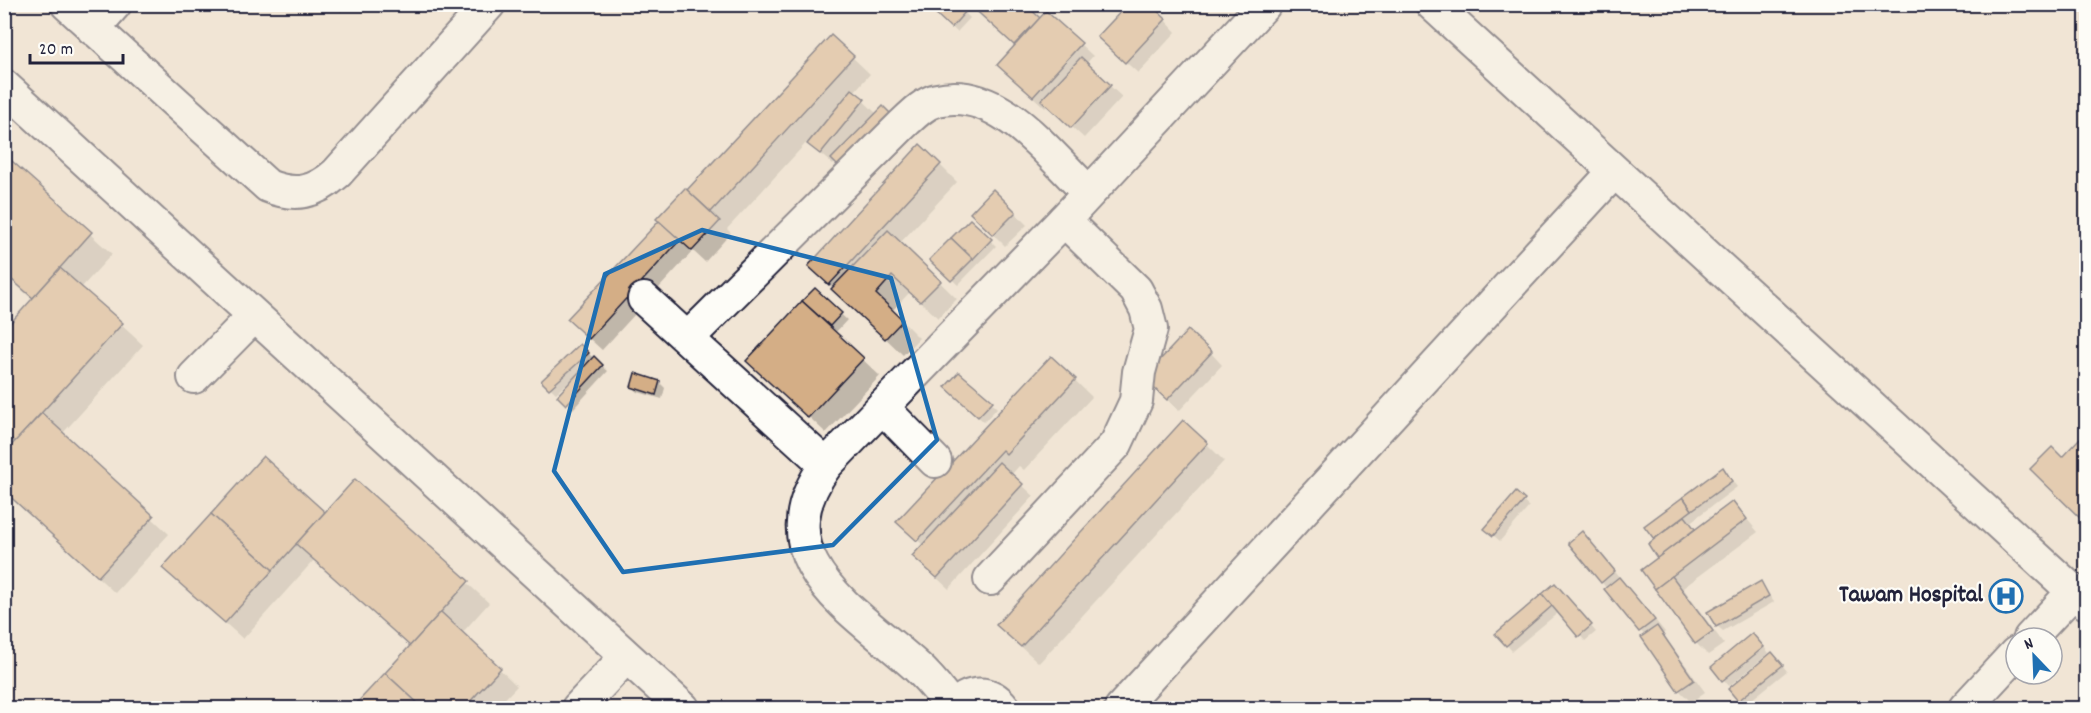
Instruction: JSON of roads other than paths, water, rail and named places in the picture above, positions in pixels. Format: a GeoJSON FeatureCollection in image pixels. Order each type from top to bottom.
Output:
{"type":"FeatureCollection","features":[{"type":"Feature","properties":{"kind":"street"},"geometry":{"type":"LineString","coordinates":[[67,4],[268,186],[297,193],[312,191],[337,173],[489,4]]}},
{"type":"Feature","properties":{"kind":"street"},"geometry":{"type":"LineString","coordinates":[[93,29],[116,4]]}},
{"type":"Feature","properties":{"kind":"street"},"geometry":{"type":"LineString","coordinates":[[1004,708],[991,696],[959,704],[827,589],[813,570],[804,547],[801,522],[806,498],[826,465],[1064,220],[1265,4]]}},
{"type":"Feature","properties":{"kind":"street"},"geometry":{"type":"LineString","coordinates":[[1432,4],[2080,597],[2045,626]]}},
{"type":"Feature","properties":{"kind":"street"},"geometry":{"type":"LineString","coordinates":[[4,86],[682,708]]}},
{"type":"Feature","properties":{"kind":"street"},"geometry":{"type":"LineString","coordinates":[[687,338],[900,127],[921,108],[936,100],[969,99],[985,103],[1007,114],[1088,192]]}},
{"type":"Feature","properties":{"kind":"street"},"geometry":{"type":"LineString","coordinates":[[1120,708],[1614,172]]}},
{"type":"Feature","properties":{"kind":"street"},"geometry":{"type":"LineString","coordinates":[[990,579],[1109,453],[1128,424],[1136,401],[1139,372],[1151,329],[1146,309],[1136,290],[1064,220]]}},
{"type":"Feature","properties":{"kind":"street"},"geometry":{"type":"LineString","coordinates":[[644,299],[826,465]]}},
{"type":"Feature","properties":{"kind":"street"},"geometry":{"type":"LineString","coordinates":[[194,377],[254,316]]}},
{"type":"Feature","properties":{"kind":"street"},"geometry":{"type":"LineString","coordinates":[[882,407],[935,461]]}},
{"type":"Feature","properties":{"kind":"street"},"geometry":{"type":"LineString","coordinates":[[578,708],[626,657]]}},
{"type":"Feature","properties":{"kind":"street"},"geometry":{"type":"LineString","coordinates":[[1965,708],[2004,667]]}},
{"type":"Feature","properties":{"kind":"place","name":"Tawam Hospital"},"geometry":{"type":"Point","coordinates":[2006,596]}}]}
